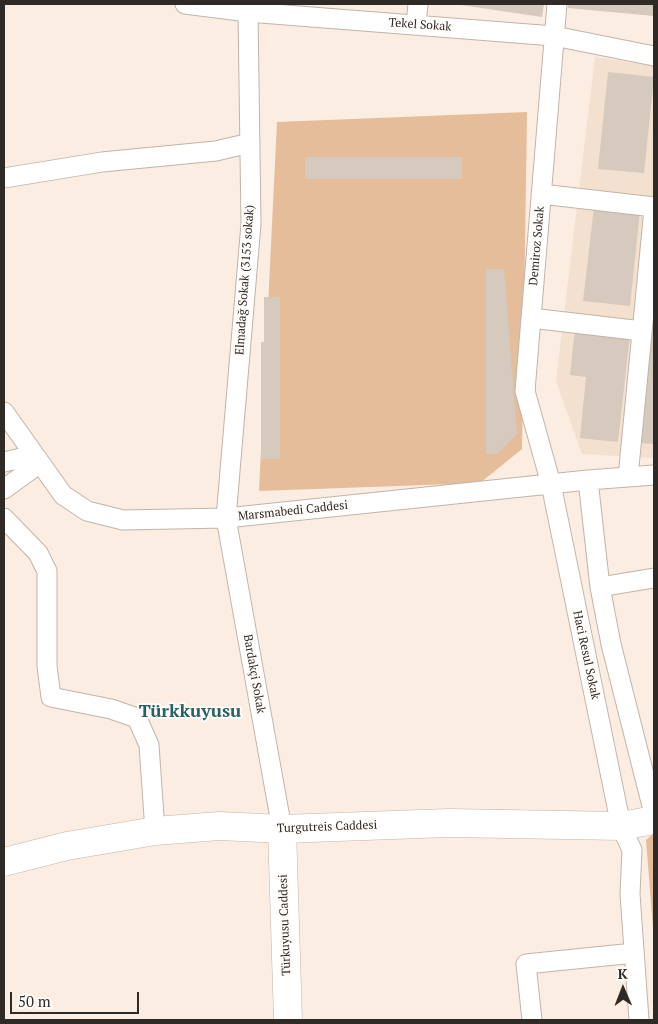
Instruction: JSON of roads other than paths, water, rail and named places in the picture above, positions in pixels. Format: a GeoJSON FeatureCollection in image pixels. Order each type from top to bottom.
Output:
{"type":"FeatureCollection","features":[{"type":"Feature","properties":{"kind":"main road","name":"Turgutreis Caddesi"},"geometry":{"type":"LineString","coordinates":[[4,862],[67,846],[155,831],[219,826],[282,829],[449,823],[621,826],[654,820]]}},
{"type":"Feature","properties":{"kind":"main road","name":"Türkuyusu Caddesi"},"geometry":{"type":"LineString","coordinates":[[282,829],[288,1020]]}},
{"type":"Feature","properties":{"kind":"street","name":"Tekel Sokak"},"geometry":{"type":"LineString","coordinates":[[185,4],[248,12],[554,36],[654,56]]}},
{"type":"Feature","properties":{"kind":"street"},"geometry":{"type":"LineString","coordinates":[[416,25],[418,4]]}},
{"type":"Feature","properties":{"kind":"street","name":"Demiroz Sokak"},"geometry":{"type":"LineString","coordinates":[[550,484],[525,390],[557,4]]}},
{"type":"Feature","properties":{"kind":"street","name":"Elmadağ Sokak (3153 sokak)"},"geometry":{"type":"LineString","coordinates":[[226,518],[251,224],[248,12]]}},
{"type":"Feature","properties":{"kind":"street"},"geometry":{"type":"LineString","coordinates":[[4,178],[102,162],[216,151],[250,143]]}},
{"type":"Feature","properties":{"kind":"street"},"geometry":{"type":"LineString","coordinates":[[541,194],[654,208],[628,477]]}},
{"type":"Feature","properties":{"kind":"street"},"geometry":{"type":"LineString","coordinates":[[531,318],[642,331]]}},
{"type":"Feature","properties":{"kind":"street","name":"Marsmabedi Caddesi"},"geometry":{"type":"LineString","coordinates":[[4,412],[63,495],[87,511],[123,520],[226,518],[588,480],[654,475]]}},
{"type":"Feature","properties":{"kind":"street"},"geometry":{"type":"LineString","coordinates":[[4,462],[37,459]]}},
{"type":"Feature","properties":{"kind":"street"},"geometry":{"type":"LineString","coordinates":[[4,488],[37,459]]}},
{"type":"Feature","properties":{"kind":"street"},"geometry":{"type":"LineString","coordinates":[[588,480],[600,587],[611,644],[654,814]]}},
{"type":"Feature","properties":{"kind":"street","name":"Haci Resul Sokak"},"geometry":{"type":"LineString","coordinates":[[550,484],[621,826],[632,850],[630,894],[639,1020]]}},
{"type":"Feature","properties":{"kind":"street"},"geometry":{"type":"LineString","coordinates":[[4,518],[38,553],[47,571],[48,666],[52,697],[111,709],[137,718],[148,745],[155,831]]}},
{"type":"Feature","properties":{"kind":"street","name":"Bardakçi Sokak"},"geometry":{"type":"LineString","coordinates":[[226,518],[282,829]]}},
{"type":"Feature","properties":{"kind":"street"},"geometry":{"type":"LineString","coordinates":[[600,587],[654,578]]}},
{"type":"Feature","properties":{"kind":"street"},"geometry":{"type":"LineString","coordinates":[[532,1020],[526,964],[634,953]]}},
{"type":"Feature","properties":{"kind":"district","name":"Türkkuyusu"},"geometry":{"type":"Point","coordinates":[190,712]}}]}
